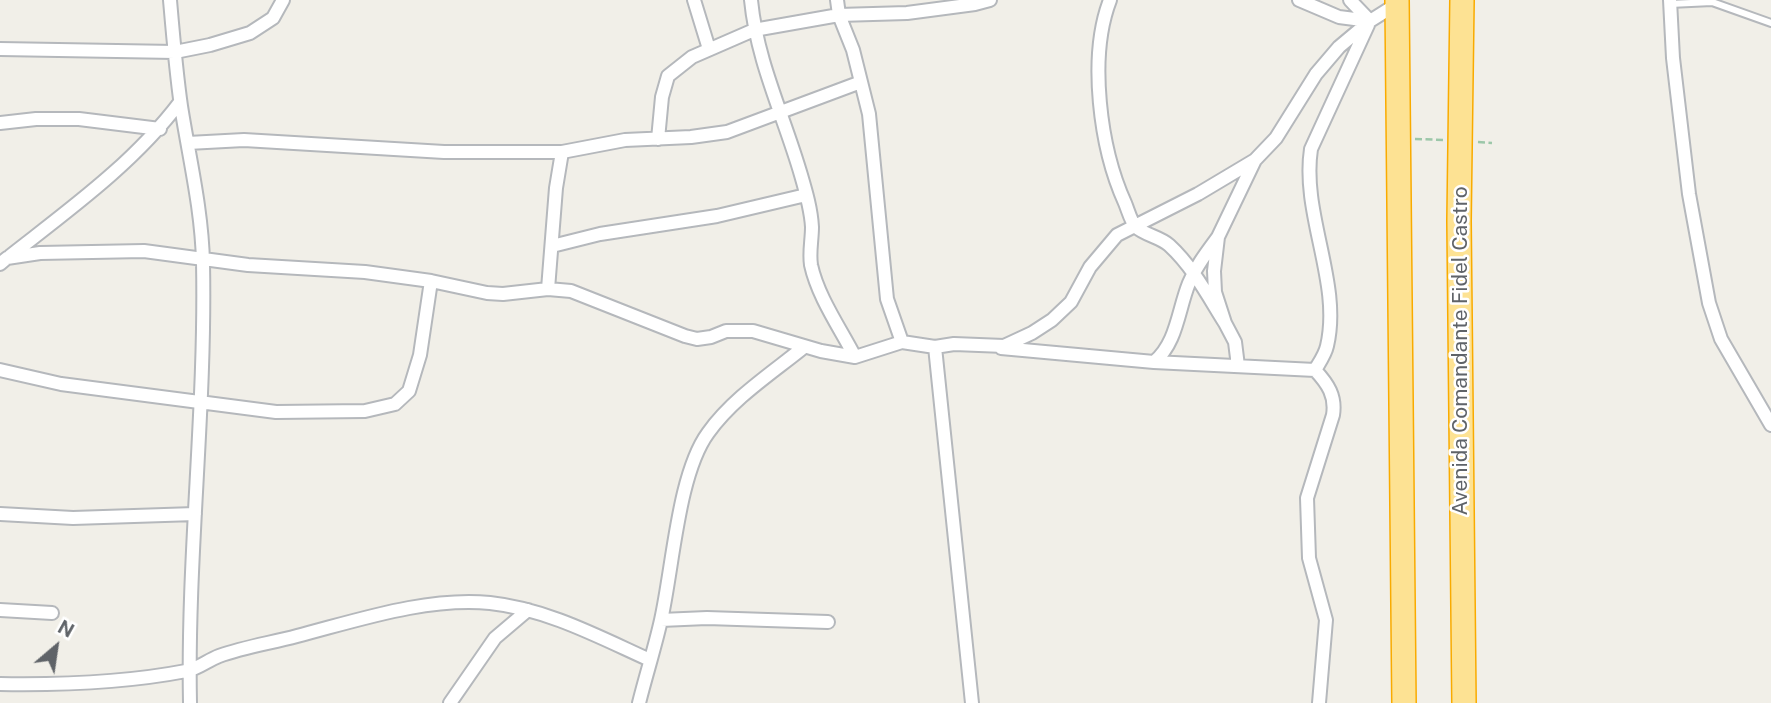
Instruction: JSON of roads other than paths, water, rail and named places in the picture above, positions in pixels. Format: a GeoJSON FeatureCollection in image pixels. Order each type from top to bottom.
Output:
{"type":"FeatureCollection","features":[{"type":"Feature","properties":{"kind":"highway","name":"Avenida Comandante Fidel Castro"},"geometry":{"type":"LineString","coordinates":[[1462,0],[1460,221],[1464,703]]}},
{"type":"Feature","properties":{"kind":"highway"},"geometry":{"type":"LineString","coordinates":[[1397,2],[1404,703]]}},
{"type":"Feature","properties":{"kind":"street"},"geometry":{"type":"LineString","coordinates":[[170,0],[180,102],[203,260],[202,401],[195,514],[190,703]]}},
{"type":"Feature","properties":{"kind":"street"},"geometry":{"type":"LineString","coordinates":[[0,49],[175,52],[250,33],[273,18],[283,0]]}},
{"type":"Feature","properties":{"kind":"street"},"geometry":{"type":"LineString","coordinates":[[694,0],[709,49]]}},
{"type":"Feature","properties":{"kind":"street"},"geometry":{"type":"LineString","coordinates":[[751,0],[754,30],[806,195],[812,226],[811,265],[819,287],[855,357]]}},
{"type":"Feature","properties":{"kind":"street"},"geometry":{"type":"LineString","coordinates":[[837,0],[839,15],[853,50],[869,114],[887,299],[902,342]]}},
{"type":"Feature","properties":{"kind":"street"},"geometry":{"type":"LineString","coordinates":[[658,139],[662,97],[668,76],[692,57],[754,30],[839,15],[907,13],[990,0]]}},
{"type":"Feature","properties":{"kind":"street"},"geometry":{"type":"LineString","coordinates":[[1097,0],[1105,13]]}},
{"type":"Feature","properties":{"kind":"street"},"geometry":{"type":"LineString","coordinates":[[1110,0],[1105,13],[1098,66],[1113,177],[1136,227],[1168,244],[1194,272],[1235,342],[1238,366]]}},
{"type":"Feature","properties":{"kind":"street"},"geometry":{"type":"LineString","coordinates":[[1299,0],[1339,18],[1370,21]]}},
{"type":"Feature","properties":{"kind":"street"},"geometry":{"type":"LineString","coordinates":[[1350,0],[1370,21]]}},
{"type":"Feature","properties":{"kind":"street"},"geometry":{"type":"LineString","coordinates":[[3,261],[40,253],[144,251],[203,260],[365,272],[503,294],[548,289],[571,291],[697,339],[726,331],[753,331],[804,347],[855,357],[902,342],[935,346],[1004,346],[1052,320],[1070,302],[1090,267],[1117,235],[1198,194],[1255,160],[1276,138],[1316,74],[1339,47],[1397,2]]}},
{"type":"Feature","properties":{"kind":"street"},"geometry":{"type":"LineString","coordinates":[[1670,2],[1673,58],[1689,194],[1709,303],[1721,339],[1771,425]]}},
{"type":"Feature","properties":{"kind":"street"},"geometry":{"type":"LineString","coordinates":[[1315,370],[1326,350],[1331,325],[1308,170],[1311,149],[1370,21]]}},
{"type":"Feature","properties":{"kind":"street"},"geometry":{"type":"LineString","coordinates":[[188,143],[244,140],[444,152],[562,152],[625,140],[727,132],[861,82]]}},
{"type":"Feature","properties":{"kind":"street"},"geometry":{"type":"LineString","coordinates":[[3,261],[70,209],[160,129],[180,102]]}},
{"type":"Feature","properties":{"kind":"street"},"geometry":{"type":"LineString","coordinates":[[0,124],[36,119],[79,119],[160,129]]}},
{"type":"Feature","properties":{"kind":"street"},"geometry":{"type":"LineString","coordinates":[[548,289],[556,188],[562,152]]}},
{"type":"Feature","properties":{"kind":"street"},"geometry":{"type":"LineString","coordinates":[[1154,362],[1164,354],[1170,344],[1194,272],[1218,237],[1255,160]]}},
{"type":"Feature","properties":{"kind":"street"},"geometry":{"type":"LineString","coordinates":[[552,246],[600,234],[717,216],[806,195]]}},
{"type":"Feature","properties":{"kind":"street"},"geometry":{"type":"LineString","coordinates":[[1218,237],[1214,282],[1225,323]]}},
{"type":"Feature","properties":{"kind":"street"},"geometry":{"type":"LineString","coordinates":[[0,369],[61,384],[276,412],[365,411],[395,404],[409,391],[416,372],[430,281]]}},
{"type":"Feature","properties":{"kind":"street"},"geometry":{"type":"LineString","coordinates":[[954,344],[1154,362],[1315,370],[1327,383],[1335,402],[1329,431],[1307,498],[1306,510],[1309,558],[1326,620],[1319,703]]}},
{"type":"Feature","properties":{"kind":"street"},"geometry":{"type":"LineString","coordinates":[[935,346],[972,703]]}},
{"type":"Feature","properties":{"kind":"street"},"geometry":{"type":"LineString","coordinates":[[639,703],[661,620],[686,487],[699,449],[731,406],[804,347]]}},
{"type":"Feature","properties":{"kind":"street"},"geometry":{"type":"LineString","coordinates":[[0,514],[74,518],[195,514]]}},
{"type":"Feature","properties":{"kind":"street"},"geometry":{"type":"LineString","coordinates":[[0,684],[90,684],[189,671],[218,656],[424,606],[490,603],[528,610],[560,620],[650,660]]}},
{"type":"Feature","properties":{"kind":"street"},"geometry":{"type":"LineString","coordinates":[[0,610],[52,613]]}},
{"type":"Feature","properties":{"kind":"street"},"geometry":{"type":"LineString","coordinates":[[450,703],[495,638],[528,610]]}},
{"type":"Feature","properties":{"kind":"street"},"geometry":{"type":"LineString","coordinates":[[661,620],[707,618],[828,622]]}},
{"type":"Feature","properties":{"kind":"lane"},"geometry":{"type":"LineString","coordinates":[[1670,2],[1712,2],[1771,23]]}}]}
